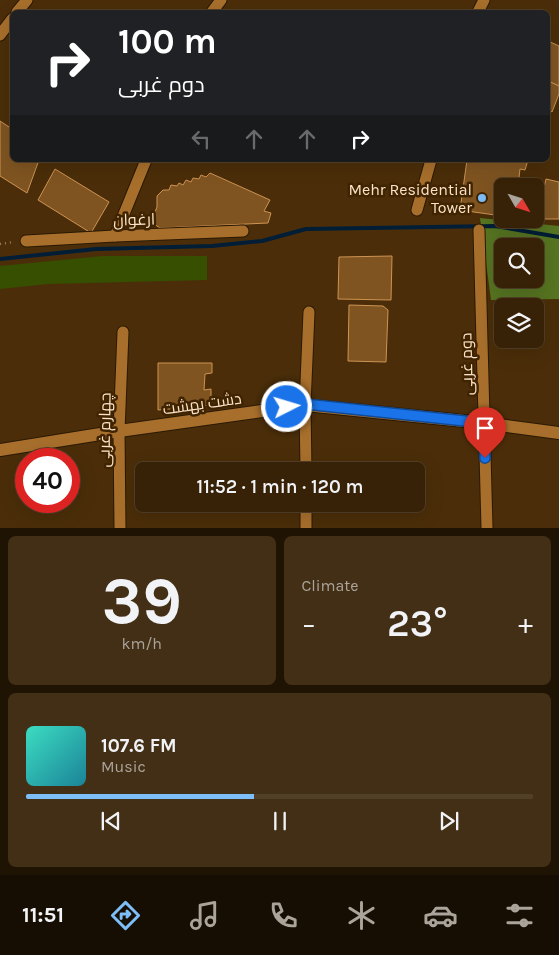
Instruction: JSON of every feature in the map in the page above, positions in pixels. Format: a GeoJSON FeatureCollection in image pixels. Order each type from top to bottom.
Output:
{"type":"FeatureCollection","features":[{"type":"Feature","properties":{"kind":"street"},"geometry":{"type":"LineString","coordinates":[[19,10],[27,0]]}},
{"type":"Feature","properties":{"kind":"street"},"geometry":{"type":"LineString","coordinates":[[0,35],[10,22]]}},
{"type":"Feature","properties":{"kind":"street"},"geometry":{"type":"LineString","coordinates":[[115,236],[145,162]]}},
{"type":"Feature","properties":{"kind":"street"},"geometry":{"type":"LineString","coordinates":[[417,210],[430,162]]}},
{"type":"Feature","properties":{"kind":"street","name":"دوم غربی"},"geometry":{"type":"LineString","coordinates":[[479,230],[487,528]]}},
{"type":"Feature","properties":{"kind":"street","name":"ارغوان"},"geometry":{"type":"LineString","coordinates":[[26,241],[243,231]]}},
{"type":"Feature","properties":{"kind":"street"},"geometry":{"type":"LineString","coordinates":[[306,462],[305,404],[309,312]]}},
{"type":"Feature","properties":{"kind":"street","name":"چهارم غربی"},"geometry":{"type":"LineString","coordinates":[[120,528],[119,431],[122,332]]}},
{"type":"Feature","properties":{"kind":"street","name":"دشت بهشت"},"geometry":{"type":"LineString","coordinates":[[0,450],[305,404],[484,423],[559,434]]}},
{"type":"Feature","properties":{"kind":"street"},"geometry":{"type":"LineString","coordinates":[[306,512],[306,528]]}},
{"type":"Feature","properties":{"kind":"green space"},"geometry":{"type":"Polygon","coordinates":[[[480,218],[494,219],[494,228],[544,228],[544,224],[559,226],[559,299],[494,298],[494,300],[491,300],[480,218]]]}},
{"type":"Feature","properties":{"kind":"green space"},"geometry":{"type":"Polygon","coordinates":[[[103,256],[207,256],[207,280],[48,284],[0,289],[0,266],[103,256]]]}},
{"type":"Feature","properties":{"kind":"building"},"geometry":{"type":"Polygon","coordinates":[[[550,42],[559,46],[559,86],[550,82],[550,42]]]}},
{"type":"Feature","properties":{"kind":"building"},"geometry":{"type":"Polygon","coordinates":[[[550,82],[559,86],[559,94],[552,112],[550,110],[550,82]]]}},
{"type":"Feature","properties":{"kind":"building"},"geometry":{"type":"Polygon","coordinates":[[[0,121],[10,128],[10,162],[38,162],[27,193],[0,176],[0,121]]]}},
{"type":"Feature","properties":{"kind":"building","name":"Mehr Residential Tower"},"geometry":{"type":"Polygon","coordinates":[[[467,162],[527,162],[525,170],[520,169],[519,178],[494,178],[494,215],[460,210],[467,162]]]}},
{"type":"Feature","properties":{"kind":"building"},"geometry":{"type":"Polygon","coordinates":[[[55,169],[109,202],[91,233],[38,200],[55,169]]]}},
{"type":"Feature","properties":{"kind":"building"},"geometry":{"type":"Polygon","coordinates":[[[210,173],[270,200],[264,211],[271,213],[268,223],[160,228],[151,222],[157,207],[157,196],[163,190],[169,190],[171,185],[177,186],[179,183],[183,185],[186,180],[191,182],[193,178],[199,179],[201,175],[206,177],[210,173]]]}},
{"type":"Feature","properties":{"kind":"building"},"geometry":{"type":"Polygon","coordinates":[[[546,179],[559,182],[559,219],[544,219],[544,187],[546,179]]]}},
{"type":"Feature","properties":{"kind":"building"},"geometry":{"type":"Polygon","coordinates":[[[392,256],[391,300],[338,299],[339,257],[392,256]]]}},
{"type":"Feature","properties":{"kind":"building"},"geometry":{"type":"Polygon","coordinates":[[[349,305],[383,306],[388,310],[386,362],[348,361],[349,305]]]}},
{"type":"Feature","properties":{"kind":"building"},"geometry":{"type":"Polygon","coordinates":[[[158,363],[212,363],[212,373],[205,374],[204,390],[211,389],[211,405],[158,410],[158,363]]]}},
{"type":"Feature","properties":{"kind":"waterway"},"geometry":{"type":"LineString","coordinates":[[0,259],[96,249],[212,246],[262,241],[306,229],[495,226],[559,237]]}},
{"type":"Feature","properties":{"kind":"place","name":"Mehr Residential Tower"},"geometry":{"type":"Point","coordinates":[482,198]}},
{"type":"Feature","properties":{"kind":"route"},"geometry":{"type":"LineString","coordinates":[[287,407],[305,404],[484,423],[485,458]]}}]}
